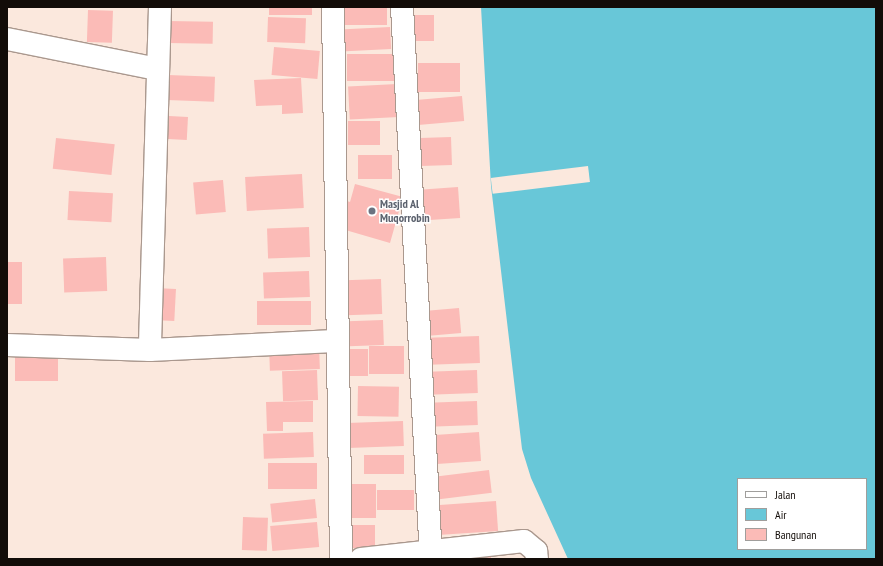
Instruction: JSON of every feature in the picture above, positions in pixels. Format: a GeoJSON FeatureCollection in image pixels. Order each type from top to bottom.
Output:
{"type":"FeatureCollection","features":[{"type":"Feature","properties":{"kind":"street"},"geometry":{"type":"LineString","coordinates":[[150,350],[160,7]]}},
{"type":"Feature","properties":{"kind":"street"},"geometry":{"type":"LineString","coordinates":[[333,7],[335,341],[341,559]]}},
{"type":"Feature","properties":{"kind":"street"},"geometry":{"type":"LineString","coordinates":[[402,7],[431,554]]}},
{"type":"Feature","properties":{"kind":"street"},"geometry":{"type":"LineString","coordinates":[[7,39],[158,69]]}},
{"type":"Feature","properties":{"kind":"street"},"geometry":{"type":"LineString","coordinates":[[7,345],[150,350],[335,341]]}},
{"type":"Feature","properties":{"kind":"street"},"geometry":{"type":"LineString","coordinates":[[361,559],[431,554],[524,541],[536,551],[536,559]]}},
{"type":"Feature","properties":{"kind":"water"},"geometry":{"type":"Polygon","coordinates":[[[481,7],[876,7],[876,559],[568,559],[531,478],[522,449],[491,186],[481,7]]]}},
{"type":"Feature","properties":{"kind":"pier"},"geometry":{"type":"Polygon","coordinates":[[[588,166],[590,182],[493,194],[491,178],[588,166]]]}},
{"type":"Feature","properties":{"kind":"building"},"geometry":{"type":"Polygon","coordinates":[[[269,7],[312,7],[312,15],[269,15],[269,7]]]}},
{"type":"Feature","properties":{"kind":"building"},"geometry":{"type":"Polygon","coordinates":[[[338,7],[387,7],[387,25],[338,25],[338,7]]]}},
{"type":"Feature","properties":{"kind":"building"},"geometry":{"type":"Polygon","coordinates":[[[88,10],[113,11],[112,43],[87,42],[88,10]]]}},
{"type":"Feature","properties":{"kind":"building"},"geometry":{"type":"Polygon","coordinates":[[[410,15],[434,15],[434,41],[410,41],[410,15]]]}},
{"type":"Feature","properties":{"kind":"building"},"geometry":{"type":"Polygon","coordinates":[[[268,17],[306,18],[305,43],[267,42],[268,17]]]}},
{"type":"Feature","properties":{"kind":"building"},"geometry":{"type":"Polygon","coordinates":[[[168,21],[213,22],[213,44],[168,43],[168,21]]]}},
{"type":"Feature","properties":{"kind":"building"},"geometry":{"type":"Polygon","coordinates":[[[390,27],[391,49],[341,52],[340,30],[390,27]]]}},
{"type":"Feature","properties":{"kind":"building"},"geometry":{"type":"Polygon","coordinates":[[[274,47],[320,51],[317,79],[272,75],[274,47]]]}},
{"type":"Feature","properties":{"kind":"building"},"geometry":{"type":"Polygon","coordinates":[[[347,54],[396,54],[396,81],[347,81],[347,54]]]}},
{"type":"Feature","properties":{"kind":"building"},"geometry":{"type":"Polygon","coordinates":[[[418,63],[460,63],[460,92],[418,92],[418,63]]]}},
{"type":"Feature","properties":{"kind":"building"},"geometry":{"type":"Polygon","coordinates":[[[168,75],[215,77],[214,102],[167,100],[168,75]]]}},
{"type":"Feature","properties":{"kind":"building"},"geometry":{"type":"Polygon","coordinates":[[[301,78],[303,113],[282,114],[282,105],[256,106],[254,80],[301,78]]]}},
{"type":"Feature","properties":{"kind":"building"},"geometry":{"type":"Polygon","coordinates":[[[397,84],[399,117],[350,120],[348,87],[397,84]]]}},
{"type":"Feature","properties":{"kind":"building"},"geometry":{"type":"Polygon","coordinates":[[[462,96],[464,121],[412,125],[410,101],[462,96]]]}},
{"type":"Feature","properties":{"kind":"building"},"geometry":{"type":"Polygon","coordinates":[[[169,116],[188,117],[187,140],[168,139],[169,116]]]}},
{"type":"Feature","properties":{"kind":"building"},"geometry":{"type":"Polygon","coordinates":[[[348,121],[380,121],[380,145],[348,145],[348,121]]]}},
{"type":"Feature","properties":{"kind":"building"},"geometry":{"type":"Polygon","coordinates":[[[451,137],[452,165],[421,166],[420,138],[451,137]]]}},
{"type":"Feature","properties":{"kind":"building"},"geometry":{"type":"Polygon","coordinates":[[[56,138],[115,144],[111,175],[53,169],[56,138]]]}},
{"type":"Feature","properties":{"kind":"building"},"geometry":{"type":"Polygon","coordinates":[[[358,155],[392,155],[392,179],[358,179],[358,155]]]}},
{"type":"Feature","properties":{"kind":"building"},"geometry":{"type":"Polygon","coordinates":[[[302,174],[304,208],[247,211],[245,177],[302,174]]]}},
{"type":"Feature","properties":{"kind":"building"},"geometry":{"type":"Polygon","coordinates":[[[223,180],[226,212],[196,214],[193,183],[223,180]]]}},
{"type":"Feature","properties":{"kind":"building","name":"Masjid Al Muqorrobin"},"geometry":{"type":"Polygon","coordinates":[[[355,184],[403,197],[390,243],[342,229],[347,201],[350,202],[355,184]]]}},
{"type":"Feature","properties":{"kind":"building"},"geometry":{"type":"Polygon","coordinates":[[[458,187],[460,218],[418,221],[416,190],[458,187]]]}},
{"type":"Feature","properties":{"kind":"building"},"geometry":{"type":"Polygon","coordinates":[[[69,191],[113,193],[111,222],[67,220],[69,191]]]}},
{"type":"Feature","properties":{"kind":"building"},"geometry":{"type":"Polygon","coordinates":[[[309,227],[310,257],[268,258],[267,228],[309,227]]]}},
{"type":"Feature","properties":{"kind":"building"},"geometry":{"type":"Polygon","coordinates":[[[106,257],[107,291],[64,292],[63,259],[106,257]]]}},
{"type":"Feature","properties":{"kind":"building"},"geometry":{"type":"Polygon","coordinates":[[[7,262],[22,262],[22,304],[7,304],[7,262]]]}},
{"type":"Feature","properties":{"kind":"building"},"geometry":{"type":"Polygon","coordinates":[[[309,271],[310,297],[264,299],[263,273],[309,271]]]}},
{"type":"Feature","properties":{"kind":"building"},"geometry":{"type":"Polygon","coordinates":[[[381,279],[382,314],[346,315],[345,280],[381,279]]]}},
{"type":"Feature","properties":{"kind":"building"},"geometry":{"type":"Polygon","coordinates":[[[155,288],[176,289],[174,321],[153,320],[155,288]]]}},
{"type":"Feature","properties":{"kind":"building"},"geometry":{"type":"Polygon","coordinates":[[[257,301],[311,301],[311,325],[257,325],[257,301]]]}},
{"type":"Feature","properties":{"kind":"building"},"geometry":{"type":"Polygon","coordinates":[[[459,308],[461,333],[426,336],[424,311],[459,308]]]}},
{"type":"Feature","properties":{"kind":"building"},"geometry":{"type":"Polygon","coordinates":[[[383,320],[384,345],[342,346],[341,321],[383,320]]]}},
{"type":"Feature","properties":{"kind":"building"},"geometry":{"type":"Polygon","coordinates":[[[479,336],[480,363],[422,365],[421,338],[479,336]]]}},
{"type":"Feature","properties":{"kind":"building"},"geometry":{"type":"Polygon","coordinates":[[[319,344],[320,369],[270,371],[269,346],[319,344]]]}},
{"type":"Feature","properties":{"kind":"building"},"geometry":{"type":"Polygon","coordinates":[[[369,346],[404,346],[404,374],[369,374],[369,346]]]}},
{"type":"Feature","properties":{"kind":"building"},"geometry":{"type":"Polygon","coordinates":[[[337,349],[368,349],[368,376],[337,376],[337,349]]]}},
{"type":"Feature","properties":{"kind":"building"},"geometry":{"type":"Polygon","coordinates":[[[15,351],[58,351],[58,381],[15,381],[15,351]]]}},
{"type":"Feature","properties":{"kind":"building"},"geometry":{"type":"Polygon","coordinates":[[[317,370],[318,400],[283,401],[282,371],[317,370]]]}},
{"type":"Feature","properties":{"kind":"building"},"geometry":{"type":"Polygon","coordinates":[[[477,370],[478,393],[429,395],[428,372],[477,370]]]}},
{"type":"Feature","properties":{"kind":"building"},"geometry":{"type":"Polygon","coordinates":[[[358,386],[399,387],[398,417],[357,416],[358,386]]]}},
{"type":"Feature","properties":{"kind":"building"},"geometry":{"type":"Polygon","coordinates":[[[313,401],[313,422],[283,422],[283,431],[267,431],[266,402],[313,401]]]}},
{"type":"Feature","properties":{"kind":"building"},"geometry":{"type":"Polygon","coordinates":[[[477,401],[478,425],[429,427],[428,403],[477,401]]]}},
{"type":"Feature","properties":{"kind":"building"},"geometry":{"type":"Polygon","coordinates":[[[403,421],[404,446],[348,448],[347,423],[403,421]]]}},
{"type":"Feature","properties":{"kind":"building"},"geometry":{"type":"Polygon","coordinates":[[[313,432],[314,457],[264,459],[263,434],[313,432]]]}},
{"type":"Feature","properties":{"kind":"building"},"geometry":{"type":"Polygon","coordinates":[[[479,432],[481,461],[433,464],[431,435],[479,432]]]}},
{"type":"Feature","properties":{"kind":"building"},"geometry":{"type":"Polygon","coordinates":[[[364,455],[404,455],[404,474],[364,474],[364,455]]]}},
{"type":"Feature","properties":{"kind":"building"},"geometry":{"type":"Polygon","coordinates":[[[268,463],[317,463],[317,489],[268,489],[268,463]]]}},
{"type":"Feature","properties":{"kind":"building"},"geometry":{"type":"Polygon","coordinates":[[[489,470],[492,493],[439,499],[436,476],[489,470]]]}},
{"type":"Feature","properties":{"kind":"building"},"geometry":{"type":"Polygon","coordinates":[[[343,484],[376,484],[376,518],[343,518],[343,484]]]}},
{"type":"Feature","properties":{"kind":"building"},"geometry":{"type":"Polygon","coordinates":[[[377,490],[414,490],[414,510],[377,510],[377,490]]]}},
{"type":"Feature","properties":{"kind":"building"},"geometry":{"type":"Polygon","coordinates":[[[315,499],[317,518],[272,523],[270,504],[315,499]]]}},
{"type":"Feature","properties":{"kind":"building"},"geometry":{"type":"Polygon","coordinates":[[[496,501],[498,531],[438,535],[436,505],[496,501]]]}},
{"type":"Feature","properties":{"kind":"building"},"geometry":{"type":"Polygon","coordinates":[[[243,517],[268,518],[267,551],[242,550],[243,517]]]}},
{"type":"Feature","properties":{"kind":"building"},"geometry":{"type":"Polygon","coordinates":[[[317,522],[319,547],[272,551],[270,526],[317,522]]]}},
{"type":"Feature","properties":{"kind":"building"},"geometry":{"type":"Polygon","coordinates":[[[351,525],[375,525],[375,548],[351,548],[351,525]]]}},
{"type":"Feature","properties":{"kind":"building"},"geometry":{"type":"Polygon","coordinates":[[[491,557],[491,559],[480,559],[480,558],[491,557]]]}},
{"type":"Feature","properties":{"kind":"place","name":"Masjid Al Muqorrobin"},"geometry":{"type":"Point","coordinates":[372,211]}}]}
